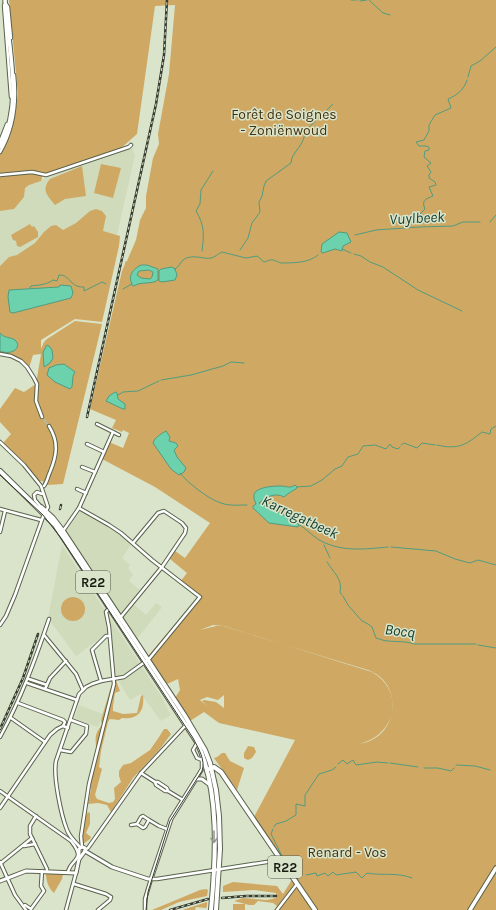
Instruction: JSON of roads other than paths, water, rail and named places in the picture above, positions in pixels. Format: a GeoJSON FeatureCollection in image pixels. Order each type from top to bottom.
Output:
{"type":"FeatureCollection","features":[{"type":"Feature","properties":{"kind":"main road"},"geometry":{"type":"LineString","coordinates":[[0,147],[9,126],[13,103],[13,85],[5,1]]}},
{"type":"Feature","properties":{"kind":"main road","name":"R22"},"geometry":{"type":"LineString","coordinates":[[0,471],[53,518],[63,531],[201,743],[209,769]]}},
{"type":"Feature","properties":{"kind":"main road","name":"R22"},"geometry":{"type":"LineString","coordinates":[[28,497],[42,507],[147,661]]}},
{"type":"Feature","properties":{"kind":"main road","name":"R22"},"geometry":{"type":"LineString","coordinates":[[188,724],[209,769]]}},
{"type":"Feature","properties":{"kind":"main road","name":"R22"},"geometry":{"type":"LineString","coordinates":[[209,769],[214,767],[224,776],[315,910]]}},
{"type":"Feature","properties":{"kind":"main road"},"geometry":{"type":"LineString","coordinates":[[209,769],[212,773],[216,790],[219,816],[216,870],[211,910]]}},
{"type":"Feature","properties":{"kind":"main road"},"geometry":{"type":"LineString","coordinates":[[209,769],[214,819],[216,910]]}},
{"type":"Feature","properties":{"kind":"main road"},"geometry":{"type":"LineString","coordinates":[[212,773],[219,773],[224,776]]}},
{"type":"Feature","properties":{"kind":"main road"},"geometry":{"type":"LineString","coordinates":[[470,910],[496,868]]}},
{"type":"Feature","properties":{"kind":"street"},"geometry":{"type":"LineString","coordinates":[[0,142],[6,126],[11,103],[11,84],[3,7],[5,1]]}},
{"type":"Feature","properties":{"kind":"street"},"geometry":{"type":"LineString","coordinates":[[0,152],[11,127],[15,103],[15,86],[8,7],[5,1]]}},
{"type":"Feature","properties":{"kind":"street"},"geometry":{"type":"LineString","coordinates":[[0,175],[32,172],[46,175],[130,147],[131,145]]}},
{"type":"Feature","properties":{"kind":"street"},"geometry":{"type":"LineString","coordinates":[[0,354],[11,356],[21,361],[27,367],[37,384],[36,401],[42,417]]}},
{"type":"Feature","properties":{"kind":"street"},"geometry":{"type":"LineString","coordinates":[[97,424],[119,435]]}},
{"type":"Feature","properties":{"kind":"street"},"geometry":{"type":"LineString","coordinates":[[42,507],[34,497],[35,493],[40,492],[46,482],[56,452],[55,438],[49,426]]}},
{"type":"Feature","properties":{"kind":"street"},"geometry":{"type":"LineString","coordinates":[[63,531],[79,508],[113,432]]}},
{"type":"Feature","properties":{"kind":"street"},"geometry":{"type":"LineString","coordinates":[[0,442],[43,487],[48,507],[41,520],[15,595],[6,616],[0,625]]}},
{"type":"Feature","properties":{"kind":"street"},"geometry":{"type":"LineString","coordinates":[[87,444],[104,452]]}},
{"type":"Feature","properties":{"kind":"street"},"geometry":{"type":"LineString","coordinates":[[82,467],[95,472]]}},
{"type":"Feature","properties":{"kind":"street"},"geometry":{"type":"LineString","coordinates":[[77,489],[86,493]]}},
{"type":"Feature","properties":{"kind":"street"},"geometry":{"type":"LineString","coordinates":[[40,492],[44,495]]}},
{"type":"Feature","properties":{"kind":"street"},"geometry":{"type":"LineString","coordinates":[[79,508],[109,525],[200,597],[147,661],[136,667],[124,678],[101,681],[92,684],[79,694],[56,764],[56,776],[61,810],[67,830],[82,850]]}},
{"type":"Feature","properties":{"kind":"street"},"geometry":{"type":"LineString","coordinates":[[0,509],[41,520]]}},
{"type":"Feature","properties":{"kind":"street"},"geometry":{"type":"LineString","coordinates":[[0,532],[6,511]]}},
{"type":"Feature","properties":{"kind":"street"},"geometry":{"type":"LineString","coordinates":[[120,618],[162,567],[185,533],[186,528],[164,511],[159,511],[133,543]]}},
{"type":"Feature","properties":{"kind":"street"},"geometry":{"type":"LineString","coordinates":[[66,910],[82,850],[81,836],[89,784],[114,684],[110,636],[106,612],[110,607]]}},
{"type":"Feature","properties":{"kind":"street"},"geometry":{"type":"LineString","coordinates":[[0,737],[11,718],[27,683],[49,619]]}},
{"type":"Feature","properties":{"kind":"street"},"geometry":{"type":"LineString","coordinates":[[44,634],[76,674],[83,690]]}},
{"type":"Feature","properties":{"kind":"street"},"geometry":{"type":"LineString","coordinates":[[101,681],[92,650],[106,636],[110,636]]}},
{"type":"Feature","properties":{"kind":"street"},"geometry":{"type":"LineString","coordinates":[[45,689],[50,678],[66,661]]}},
{"type":"Feature","properties":{"kind":"street"},"geometry":{"type":"LineString","coordinates":[[28,679],[47,685]]}},
{"type":"Feature","properties":{"kind":"street"},"geometry":{"type":"LineString","coordinates":[[27,683],[77,700]]}},
{"type":"Feature","properties":{"kind":"street"},"geometry":{"type":"LineString","coordinates":[[18,703],[63,720],[63,726]]}},
{"type":"Feature","properties":{"kind":"street"},"geometry":{"type":"LineString","coordinates":[[11,718],[45,742]]}},
{"type":"Feature","properties":{"kind":"street"},"geometry":{"type":"LineString","coordinates":[[60,750],[72,752],[86,733],[87,726],[71,720]]}},
{"type":"Feature","properties":{"kind":"street"},"geometry":{"type":"LineString","coordinates":[[68,872],[69,868],[77,859],[82,850],[90,844],[141,773],[188,724]]}},
{"type":"Feature","properties":{"kind":"street"},"geometry":{"type":"LineString","coordinates":[[63,726],[68,728]]}},
{"type":"Feature","properties":{"kind":"street"},"geometry":{"type":"LineString","coordinates":[[0,808],[45,742],[53,732],[63,726]]}},
{"type":"Feature","properties":{"kind":"street"},"geometry":{"type":"LineString","coordinates":[[145,910],[145,897],[167,829],[172,817],[202,769],[204,760],[197,758],[194,750],[197,742]]}},
{"type":"Feature","properties":{"kind":"street"},"geometry":{"type":"LineString","coordinates":[[141,773],[165,791],[168,790],[183,800]]}},
{"type":"Feature","properties":{"kind":"street"},"geometry":{"type":"LineString","coordinates":[[196,779],[202,779],[210,785]]}},
{"type":"Feature","properties":{"kind":"street"},"geometry":{"type":"LineString","coordinates":[[0,791],[71,841],[76,847],[112,867],[148,879],[157,879],[273,861]]}},
{"type":"Feature","properties":{"kind":"street"},"geometry":{"type":"LineString","coordinates":[[36,816],[30,826],[30,832],[47,871]]}},
{"type":"Feature","properties":{"kind":"street"},"geometry":{"type":"LineString","coordinates":[[137,824],[142,816],[167,829]]}},
{"type":"Feature","properties":{"kind":"street"},"geometry":{"type":"LineString","coordinates":[[131,825],[137,824],[144,828],[150,820]]}},
{"type":"Feature","properties":{"kind":"street"},"geometry":{"type":"LineString","coordinates":[[62,835],[67,830]]}},
{"type":"Feature","properties":{"kind":"street"},"geometry":{"type":"LineString","coordinates":[[26,910],[15,894],[0,862],[32,838]]}},
{"type":"Feature","properties":{"kind":"street"},"geometry":{"type":"LineString","coordinates":[[22,846],[35,844]]}},
{"type":"Feature","properties":{"kind":"street"},"geometry":{"type":"LineString","coordinates":[[0,881],[26,871],[76,873]]}},
{"type":"Feature","properties":{"kind":"street"},"geometry":{"type":"LineString","coordinates":[[24,905],[31,909],[44,891],[41,886],[42,871]]}},
{"type":"Feature","properties":{"kind":"street"},"geometry":{"type":"LineString","coordinates":[[74,884],[111,897],[112,899],[98,910]]}},
{"type":"Feature","properties":{"kind":"street"},"geometry":{"type":"LineString","coordinates":[[277,910],[297,884]]}},
{"type":"Feature","properties":{"kind":"waterway"},"geometry":{"type":"LineString","coordinates":[[351,0],[357,0]]}},
{"type":"Feature","properties":{"kind":"waterway"},"geometry":{"type":"LineString","coordinates":[[360,1],[367,0]]}},
{"type":"Feature","properties":{"kind":"waterway"},"geometry":{"type":"LineString","coordinates":[[369,0],[383,13],[390,15]]}},
{"type":"Feature","properties":{"kind":"waterway"},"geometry":{"type":"LineString","coordinates":[[468,77],[471,66],[480,61],[496,47]]}},
{"type":"Feature","properties":{"kind":"waterway"},"geometry":{"type":"LineString","coordinates":[[419,222],[420,214],[425,209],[424,202],[426,199],[433,196],[429,187],[436,185],[435,182],[429,178],[431,172],[427,166],[431,163],[424,157],[425,151],[429,150],[429,147],[419,146],[416,142],[424,140],[429,131],[429,125],[435,115],[451,108],[448,99],[460,92],[467,80]]}},
{"type":"Feature","properties":{"kind":"waterway"},"geometry":{"type":"LineString","coordinates":[[240,250],[248,238],[252,223],[260,212],[259,202],[266,181],[291,163],[293,155],[303,141],[305,131],[333,104]]}},
{"type":"Feature","properties":{"kind":"waterway"},"geometry":{"type":"LineString","coordinates":[[202,251],[203,231],[201,221],[196,211],[200,204],[201,190],[213,171]]}},
{"type":"Feature","properties":{"kind":"waterway","name":"Vuylbeek"},"geometry":{"type":"LineString","coordinates":[[490,222],[496,215]]}},
{"type":"Feature","properties":{"kind":"waterway","name":"Vuylbeek"},"geometry":{"type":"LineString","coordinates":[[355,235],[376,230],[453,226],[463,222],[480,222]]}},
{"type":"Feature","properties":{"kind":"waterway"},"geometry":{"type":"LineString","coordinates":[[342,249],[351,253]]}},
{"type":"Feature","properties":{"kind":"waterway","name":"Vuylbeek"},"geometry":{"type":"LineString","coordinates":[[175,269],[183,260],[187,258],[211,258],[222,252],[246,258],[257,256],[264,262],[272,260],[282,263],[306,261],[318,255]]}},
{"type":"Feature","properties":{"kind":"waterway"},"geometry":{"type":"LineString","coordinates":[[354,254],[383,267],[418,290],[462,311]]}},
{"type":"Feature","properties":{"kind":"waterway","name":"Vuylbeek"},"geometry":{"type":"LineString","coordinates":[[30,288],[31,286],[45,284],[53,280],[57,281],[59,275],[66,277],[77,286],[84,287],[84,291],[102,282],[106,284]]}},
{"type":"Feature","properties":{"kind":"waterway","name":"Vuylbeek"},"geometry":{"type":"LineString","coordinates":[[123,289],[132,284]]}},
{"type":"Feature","properties":{"kind":"waterway"},"geometry":{"type":"LineString","coordinates":[[161,380],[191,375],[223,366],[231,362],[244,363]]}},
{"type":"Feature","properties":{"kind":"waterway"},"geometry":{"type":"LineString","coordinates":[[118,395],[123,392],[138,391],[159,381]]}},
{"type":"Feature","properties":{"kind":"waterway"},"geometry":{"type":"LineString","coordinates":[[437,445],[456,447],[466,443],[482,432],[490,434],[491,429],[496,426]]}},
{"type":"Feature","properties":{"kind":"waterway"},"geometry":{"type":"LineString","coordinates":[[401,445],[404,443],[417,448],[422,443],[435,445]]}},
{"type":"Feature","properties":{"kind":"waterway"},"geometry":{"type":"LineString","coordinates":[[297,487],[311,486],[322,480],[335,469],[342,466],[348,457],[358,454],[363,446],[375,445],[386,449],[390,444],[392,447],[398,449],[400,447]]}},
{"type":"Feature","properties":{"kind":"waterway","name":"Karregatbeek"},"geometry":{"type":"LineString","coordinates":[[180,473],[199,490],[216,501],[227,505],[247,505]]}},
{"type":"Feature","properties":{"kind":"waterway","name":"Karregatbeek"},"geometry":{"type":"LineString","coordinates":[[298,524],[320,540],[331,545],[347,549],[388,547]]}},
{"type":"Feature","properties":{"kind":"waterway","name":"Bocq"},"geometry":{"type":"LineString","coordinates":[[324,545],[330,558]]}},
{"type":"Feature","properties":{"kind":"waterway","name":"Karregatbeek"},"geometry":{"type":"LineString","coordinates":[[391,547],[436,551],[455,559],[470,563],[478,560],[496,565]]}},
{"type":"Feature","properties":{"kind":"waterway","name":"Bocq"},"geometry":{"type":"LineString","coordinates":[[327,562],[339,579],[341,587],[340,592],[342,595]]}},
{"type":"Feature","properties":{"kind":"waterway","name":"Bocq"},"geometry":{"type":"LineString","coordinates":[[343,596],[348,605],[362,621],[372,627],[376,638],[386,641],[414,644],[476,644]]}},
{"type":"Feature","properties":{"kind":"waterway","name":"Bocq"},"geometry":{"type":"LineString","coordinates":[[478,645],[496,648]]}},
{"type":"Feature","properties":{"kind":"waterway"},"geometry":{"type":"LineString","coordinates":[[338,764],[343,760],[347,764],[353,760],[356,765],[377,762],[388,763]]}},
{"type":"Feature","properties":{"kind":"waterway"},"geometry":{"type":"LineString","coordinates":[[390,763],[418,767]]}},
{"type":"Feature","properties":{"kind":"waterway"},"geometry":{"type":"LineString","coordinates":[[456,765],[475,766],[490,770]]}},
{"type":"Feature","properties":{"kind":"waterway"},"geometry":{"type":"LineString","coordinates":[[274,827],[276,824],[286,821],[296,815],[296,804],[305,806],[305,795],[319,774],[332,770],[336,767]]}},
{"type":"Feature","properties":{"kind":"waterway"},"geometry":{"type":"LineString","coordinates":[[424,768],[438,768],[451,771],[454,768]]}},
{"type":"Feature","properties":{"kind":"waterway"},"geometry":{"type":"LineString","coordinates":[[273,829],[271,834],[282,856],[296,874],[297,878]]}},
{"type":"Feature","properties":{"kind":"waterway"},"geometry":{"type":"LineString","coordinates":[[306,875],[316,873],[317,876],[325,873],[328,876],[333,872],[336,875],[356,872],[362,878],[367,873],[401,875],[412,878]]}},
{"type":"Feature","properties":{"kind":"waterway"},"geometry":{"type":"LineString","coordinates":[[297,877],[301,876]]}},
{"type":"Feature","properties":{"kind":"tunnel"},"geometry":{"type":"LineString","coordinates":[[42,417],[49,426]]}},
{"type":"Feature","properties":{"kind":"tram line"},"geometry":{"type":"LineString","coordinates":[[0,475],[43,515],[61,538],[193,738],[201,754],[203,763],[202,771],[170,821],[148,892],[146,910]]}},
{"type":"Feature","properties":{"kind":"railway"},"geometry":{"type":"LineString","coordinates":[[87,417],[156,104],[164,55],[167,0]]}},
{"type":"Feature","properties":{"kind":"railway"},"geometry":{"type":"LineString","coordinates":[[60,509],[61,505]]}},
{"type":"Feature","properties":{"kind":"railway"},"geometry":{"type":"LineString","coordinates":[[0,729],[23,678],[38,634]]}},
{"type":"Feature","properties":{"kind":"railway"},"geometry":{"type":"LineString","coordinates":[[222,898],[276,896]]}},
{"type":"Feature","properties":{"kind":"railway"},"geometry":{"type":"LineString","coordinates":[[170,910],[208,899]]}},
{"type":"Feature","properties":{"kind":"park label","name":"Forêt de Soignes - Zoniënwoud"},"geometry":{"type":"Point","coordinates":[284,122]}},
{"type":"Feature","properties":{"kind":"park label","name":"Renard - Vos"},"geometry":{"type":"Point","coordinates":[347,852]}}]}
